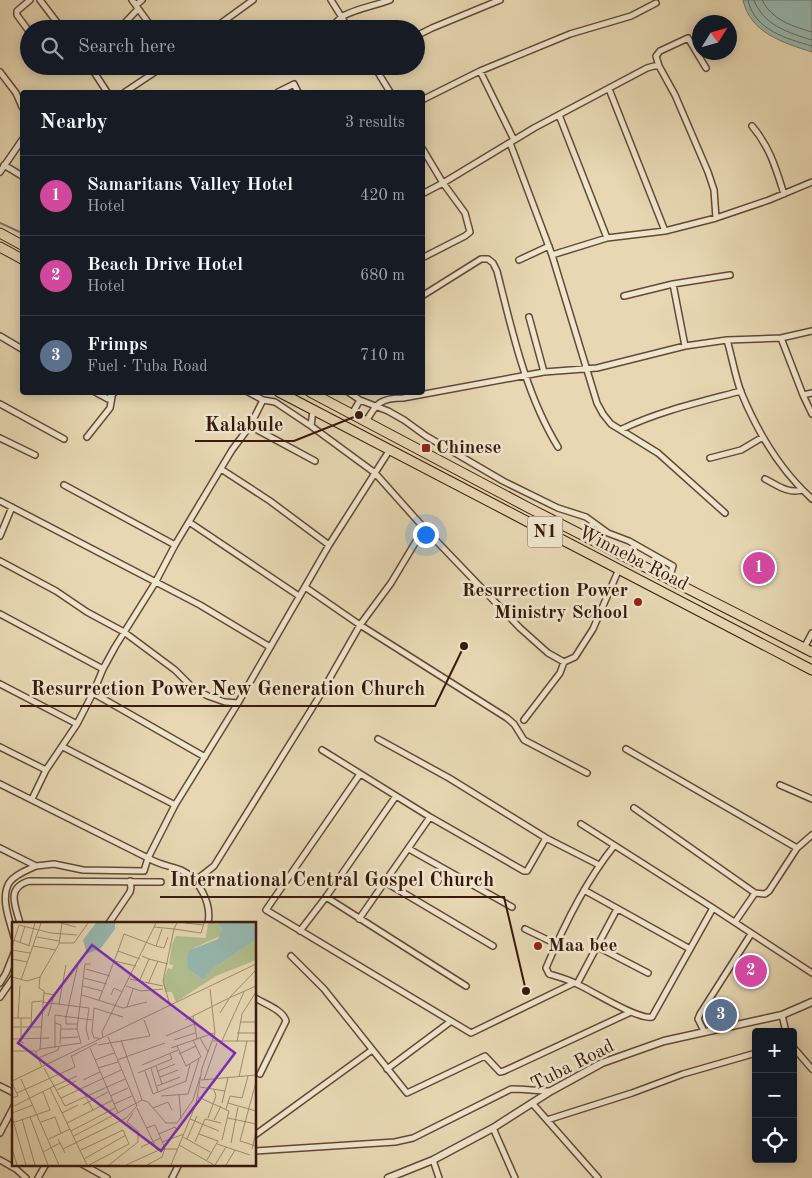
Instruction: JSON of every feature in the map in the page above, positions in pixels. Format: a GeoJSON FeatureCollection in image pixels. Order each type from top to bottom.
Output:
{"type":"FeatureCollection","features":[{"type":"Feature","properties":{"kind":"highway"},"geometry":{"type":"LineString","coordinates":[[0,234],[20,244]]}},
{"type":"Feature","properties":{"kind":"highway"},"geometry":{"type":"LineString","coordinates":[[0,247],[20,258]]}},
{"type":"Feature","properties":{"kind":"highway","name":"Winneba Road"},"geometry":{"type":"LineString","coordinates":[[285,395],[812,670]]}},
{"type":"Feature","properties":{"kind":"highway","name":"Winneba Road"},"geometry":{"type":"LineString","coordinates":[[316,395],[808,650]]}},
{"type":"Feature","properties":{"kind":"street"},"geometry":{"type":"LineString","coordinates":[[20,20],[16,14],[17,11],[30,0]]}},
{"type":"Feature","properties":{"kind":"street"},"geometry":{"type":"LineString","coordinates":[[40,0],[55,20]]}},
{"type":"Feature","properties":{"kind":"street"},"geometry":{"type":"LineString","coordinates":[[125,20],[135,5],[142,0]]}},
{"type":"Feature","properties":{"kind":"street"},"geometry":{"type":"LineString","coordinates":[[225,20],[253,0]]}},
{"type":"Feature","properties":{"kind":"street"},"geometry":{"type":"LineString","coordinates":[[331,0],[343,20]]}},
{"type":"Feature","properties":{"kind":"street"},"geometry":{"type":"LineString","coordinates":[[338,20],[364,7],[390,0]]}},
{"type":"Feature","properties":{"kind":"street"},"geometry":{"type":"LineString","coordinates":[[425,32],[500,0]]}},
{"type":"Feature","properties":{"kind":"street"},"geometry":{"type":"LineString","coordinates":[[425,98],[480,70],[570,34],[617,21],[656,3]]}},
{"type":"Feature","properties":{"kind":"street"},"geometry":{"type":"LineString","coordinates":[[135,5],[146,20]]}},
{"type":"Feature","properties":{"kind":"street"},"geometry":{"type":"LineString","coordinates":[[706,68],[688,38],[656,56],[708,172],[714,190],[716,218]]}},
{"type":"Feature","properties":{"kind":"street"},"geometry":{"type":"LineString","coordinates":[[425,192],[558,115],[647,68],[659,66]]}},
{"type":"Feature","properties":{"kind":"street"},"geometry":{"type":"LineString","coordinates":[[480,70],[512,142],[552,255],[597,403],[603,414],[611,424],[658,453],[725,514]]}},
{"type":"Feature","properties":{"kind":"street"},"geometry":{"type":"LineString","coordinates":[[0,72],[16,93],[20,102]]}},
{"type":"Feature","properties":{"kind":"street"},"geometry":{"type":"LineString","coordinates":[[96,75],[106,90]]}},
{"type":"Feature","properties":{"kind":"street"},"geometry":{"type":"LineString","coordinates":[[128,90],[150,75]]}},
{"type":"Feature","properties":{"kind":"street"},"geometry":{"type":"LineString","coordinates":[[380,75],[389,90]]}},
{"type":"Feature","properties":{"kind":"street"},"geometry":{"type":"LineString","coordinates":[[282,90],[294,84],[297,90]]}},
{"type":"Feature","properties":{"kind":"street"},"geometry":{"type":"LineString","coordinates":[[609,89],[665,230]]}},
{"type":"Feature","properties":{"kind":"street"},"geometry":{"type":"LineString","coordinates":[[558,115],[607,238]]}},
{"type":"Feature","properties":{"kind":"street"},"geometry":{"type":"LineString","coordinates":[[752,126],[761,137],[772,158],[784,194]]}},
{"type":"Feature","properties":{"kind":"street"},"geometry":{"type":"LineString","coordinates":[[0,172],[20,143]]}},
{"type":"Feature","properties":{"kind":"street"},"geometry":{"type":"LineString","coordinates":[[425,153],[464,213],[470,232],[425,256]]}},
{"type":"Feature","properties":{"kind":"street"},"geometry":{"type":"LineString","coordinates":[[4,165],[20,175]]}},
{"type":"Feature","properties":{"kind":"street"},"geometry":{"type":"LineString","coordinates":[[552,255],[607,238],[665,230],[716,218],[812,182]]}},
{"type":"Feature","properties":{"kind":"street"},"geometry":{"type":"LineString","coordinates":[[519,260],[549,246]]}},
{"type":"Feature","properties":{"kind":"street"},"geometry":{"type":"LineString","coordinates":[[425,294],[480,259],[488,259],[492,262],[497,271],[526,376],[543,422],[558,448]]}},
{"type":"Feature","properties":{"kind":"street"},"geometry":{"type":"LineString","coordinates":[[624,296],[673,284],[730,275]]}},
{"type":"Feature","properties":{"kind":"street"},"geometry":{"type":"LineString","coordinates":[[673,284],[685,346]]}},
{"type":"Feature","properties":{"kind":"street"},"geometry":{"type":"LineString","coordinates":[[529,317],[544,372]]}},
{"type":"Feature","properties":{"kind":"street"},"geometry":{"type":"LineString","coordinates":[[425,395],[544,372],[587,369],[630,361],[685,346],[727,340],[781,338],[812,331]]}},
{"type":"Feature","properties":{"kind":"street"},"geometry":{"type":"LineString","coordinates":[[0,336],[20,349]]}},
{"type":"Feature","properties":{"kind":"street"},"geometry":{"type":"LineString","coordinates":[[781,338],[812,414]]}},
{"type":"Feature","properties":{"kind":"street"},"geometry":{"type":"LineString","coordinates":[[727,340],[741,392],[763,437],[802,490],[812,499]]}},
{"type":"Feature","properties":{"kind":"street"},"geometry":{"type":"LineString","coordinates":[[622,430],[644,419],[667,411],[741,392]]}},
{"type":"Feature","properties":{"kind":"street"},"geometry":{"type":"LineString","coordinates":[[803,395],[812,393]]}},
{"type":"Feature","properties":{"kind":"street"},"geometry":{"type":"LineString","coordinates":[[101,395],[108,399],[114,395]]}},
{"type":"Feature","properties":{"kind":"street"},"geometry":{"type":"LineString","coordinates":[[86,437],[110,408],[114,395]]}},
{"type":"Feature","properties":{"kind":"street"},"geometry":{"type":"LineString","coordinates":[[254,395],[263,400],[276,402],[375,473],[424,528],[520,628],[548,653],[564,662],[575,658],[585,643],[619,570]]}},
{"type":"Feature","properties":{"kind":"street"},"geometry":{"type":"LineString","coordinates":[[352,395],[404,420],[426,436],[503,481],[558,508],[586,517],[608,534],[629,541],[673,566],[669,579]]}},
{"type":"Feature","properties":{"kind":"street"},"geometry":{"type":"LineString","coordinates":[[366,422],[374,407],[392,398],[423,395]]}},
{"type":"Feature","properties":{"kind":"street"},"geometry":{"type":"LineString","coordinates":[[32,799],[46,770],[77,724],[103,669],[124,632],[155,584],[175,545],[221,469],[250,426],[263,400]]}},
{"type":"Feature","properties":{"kind":"street"},"geometry":{"type":"LineString","coordinates":[[352,414],[360,400]]}},
{"type":"Feature","properties":{"kind":"street"},"geometry":{"type":"LineString","coordinates":[[0,404],[64,439]]}},
{"type":"Feature","properties":{"kind":"street"},"geometry":{"type":"LineString","coordinates":[[310,426],[313,410]]}},
{"type":"Feature","properties":{"kind":"street"},"geometry":{"type":"LineString","coordinates":[[250,426],[315,461]]}},
{"type":"Feature","properties":{"kind":"street"},"geometry":{"type":"LineString","coordinates":[[710,458],[741,450],[763,437]]}},
{"type":"Feature","properties":{"kind":"street"},"geometry":{"type":"LineString","coordinates":[[0,438],[35,456]]}},
{"type":"Feature","properties":{"kind":"street"},"geometry":{"type":"LineString","coordinates":[[12,930],[7,914],[5,896],[8,884],[13,879],[36,866],[54,864],[83,870],[144,871],[148,858],[175,805],[238,703],[329,545],[390,451]]}},
{"type":"Feature","properties":{"kind":"street"},"geometry":{"type":"LineString","coordinates":[[221,469],[329,545]]}},
{"type":"Feature","properties":{"kind":"street"},"geometry":{"type":"LineString","coordinates":[[765,479],[787,490],[802,490]]}},
{"type":"Feature","properties":{"kind":"street"},"geometry":{"type":"LineString","coordinates":[[498,491],[503,481]]}},
{"type":"Feature","properties":{"kind":"street"},"geometry":{"type":"LineString","coordinates":[[64,486],[175,545]]}},
{"type":"Feature","properties":{"kind":"street"},"geometry":{"type":"LineString","coordinates":[[0,501],[200,606],[270,647]]}},
{"type":"Feature","properties":{"kind":"street"},"geometry":{"type":"LineString","coordinates":[[0,536],[12,508]]}},
{"type":"Feature","properties":{"kind":"street"},"geometry":{"type":"LineString","coordinates":[[189,522],[299,596]]}},
{"type":"Feature","properties":{"kind":"street"},"geometry":{"type":"LineString","coordinates":[[586,536],[593,522]]}},
{"type":"Feature","properties":{"kind":"street"},"geometry":{"type":"LineString","coordinates":[[194,879],[200,877],[214,866],[319,697],[360,625],[391,583],[424,528]]}},
{"type":"Feature","properties":{"kind":"street"},"geometry":{"type":"LineString","coordinates":[[0,561],[56,591],[87,612],[124,632],[175,670],[193,688],[225,702],[238,703]]}},
{"type":"Feature","properties":{"kind":"street"},"geometry":{"type":"LineString","coordinates":[[304,587],[360,625],[507,718],[514,724],[524,740],[587,773]]}},
{"type":"Feature","properties":{"kind":"street"},"geometry":{"type":"LineString","coordinates":[[0,614],[103,669]]}},
{"type":"Feature","properties":{"kind":"street"},"geometry":{"type":"LineString","coordinates":[[808,650],[812,633]]}},
{"type":"Feature","properties":{"kind":"street"},"geometry":{"type":"LineString","coordinates":[[524,720],[560,673],[564,662]]}},
{"type":"Feature","properties":{"kind":"street"},"geometry":{"type":"LineString","coordinates":[[0,684],[77,724]]}},
{"type":"Feature","properties":{"kind":"street"},"geometry":{"type":"LineString","coordinates":[[93,693],[205,757]]}},
{"type":"Feature","properties":{"kind":"street"},"geometry":{"type":"LineString","coordinates":[[378,739],[449,778],[546,838],[599,865]]}},
{"type":"Feature","properties":{"kind":"street"},"geometry":{"type":"LineString","coordinates":[[0,747],[46,770]]}},
{"type":"Feature","properties":{"kind":"street"},"geometry":{"type":"LineString","coordinates":[[63,747],[175,805]]}},
{"type":"Feature","properties":{"kind":"street"},"geometry":{"type":"LineString","coordinates":[[626,749],[797,848]]}},
{"type":"Feature","properties":{"kind":"street"},"geometry":{"type":"LineString","coordinates":[[322,750],[430,817],[524,871],[527,871],[530,867],[546,838]]}},
{"type":"Feature","properties":{"kind":"street"},"geometry":{"type":"LineString","coordinates":[[360,774],[266,910],[450,1022],[471,1033],[575,983],[598,947],[617,909]]}},
{"type":"Feature","properties":{"kind":"street"},"geometry":{"type":"LineString","coordinates":[[0,784],[160,865],[183,871],[194,879],[203,893],[208,906],[208,922]]}},
{"type":"Feature","properties":{"kind":"street"},"geometry":{"type":"LineString","coordinates":[[780,785],[812,799]]}},
{"type":"Feature","properties":{"kind":"street"},"geometry":{"type":"LineString","coordinates":[[300,931],[396,796]]}},
{"type":"Feature","properties":{"kind":"street"},"geometry":{"type":"LineString","coordinates":[[634,808],[755,893],[765,894],[770,891],[797,848],[812,835]]}},
{"type":"Feature","properties":{"kind":"street"},"geometry":{"type":"LineString","coordinates":[[359,919],[430,817]]}},
{"type":"Feature","properties":{"kind":"street"},"geometry":{"type":"LineString","coordinates":[[581,824],[812,973]]}},
{"type":"Feature","properties":{"kind":"street"},"geometry":{"type":"LineString","coordinates":[[806,841],[812,845]]}},
{"type":"Feature","properties":{"kind":"street"},"geometry":{"type":"LineString","coordinates":[[614,846],[599,865],[584,890],[556,944],[546,970],[549,974],[575,983],[631,1012],[647,1018],[654,1015],[713,908]]}},
{"type":"Feature","properties":{"kind":"street"},"geometry":{"type":"LineString","coordinates":[[0,848],[36,866]]}},
{"type":"Feature","properties":{"kind":"street"},"geometry":{"type":"LineString","coordinates":[[409,849],[512,907]]}},
{"type":"Feature","properties":{"kind":"street"},"geometry":{"type":"LineString","coordinates":[[20,922],[13,897],[18,886],[29,881],[161,882]]}},
{"type":"Feature","properties":{"kind":"street"},"geometry":{"type":"LineString","coordinates":[[109,922],[130,892],[130,881]]}},
{"type":"Feature","properties":{"kind":"street"},"geometry":{"type":"LineString","coordinates":[[385,882],[493,946]]}},
{"type":"Feature","properties":{"kind":"street"},"geometry":{"type":"LineString","coordinates":[[584,890],[690,949]]}},
{"type":"Feature","properties":{"kind":"street"},"geometry":{"type":"LineString","coordinates":[[735,922],[755,893]]}},
{"type":"Feature","properties":{"kind":"street"},"geometry":{"type":"LineString","coordinates":[[326,897],[466,986]]}},
{"type":"Feature","properties":{"kind":"street"},"geometry":{"type":"LineString","coordinates":[[525,929],[556,944]]}},
{"type":"Feature","properties":{"kind":"street"},"geometry":{"type":"LineString","coordinates":[[704,1032],[698,1019],[700,1014],[751,934]]}},
{"type":"Feature","properties":{"kind":"street"},"geometry":{"type":"LineString","coordinates":[[598,947],[648,973]]}},
{"type":"Feature","properties":{"kind":"street"},"geometry":{"type":"LineString","coordinates":[[291,956],[324,989],[407,1093],[485,1056],[496,1069],[500,1072],[504,1071],[631,1012]]}},
{"type":"Feature","properties":{"kind":"street"},"geometry":{"type":"LineString","coordinates":[[0,983],[12,958]]}},
{"type":"Feature","properties":{"kind":"street"},"geometry":{"type":"LineString","coordinates":[[0,997],[12,980]]}},
{"type":"Feature","properties":{"kind":"street"},"geometry":{"type":"LineString","coordinates":[[256,999],[282,1014],[286,1021],[260,1074]]}},
{"type":"Feature","properties":{"kind":"street","name":"Tuba Road"},"geometry":{"type":"LineString","coordinates":[[388,1178],[433,1160],[493,1128],[551,1091],[602,1063],[664,1041],[782,1015],[812,1002]]}},
{"type":"Feature","properties":{"kind":"street"},"geometry":{"type":"LineString","coordinates":[[782,1015],[785,1028]]}},
{"type":"Feature","properties":{"kind":"street"},"geometry":{"type":"LineString","coordinates":[[387,1069],[450,1022]]}},
{"type":"Feature","properties":{"kind":"street"},"geometry":{"type":"LineString","coordinates":[[256,1134],[372,1050]]}},
{"type":"Feature","properties":{"kind":"street"},"geometry":{"type":"LineString","coordinates":[[797,1051],[810,1066]]}},
{"type":"Feature","properties":{"kind":"street"},"geometry":{"type":"LineString","coordinates":[[547,1120],[632,1093],[682,1074],[752,1054]]}},
{"type":"Feature","properties":{"kind":"street"},"geometry":{"type":"LineString","coordinates":[[0,1086],[12,1092]]}},
{"type":"Feature","properties":{"kind":"street"},"geometry":{"type":"LineString","coordinates":[[256,1151],[395,1142],[413,1138],[511,1089],[524,1088],[535,1091],[551,1091]]}},
{"type":"Feature","properties":{"kind":"street"},"geometry":{"type":"LineString","coordinates":[[532,1104],[598,1178]]}},
{"type":"Feature","properties":{"kind":"street"},"geometry":{"type":"LineString","coordinates":[[0,1133],[12,1110]]}},
{"type":"Feature","properties":{"kind":"street"},"geometry":{"type":"LineString","coordinates":[[493,1128],[515,1178]]}},
{"type":"Feature","properties":{"kind":"street"},"geometry":{"type":"LineString","coordinates":[[0,1160],[26,1178]]}},
{"type":"Feature","properties":{"kind":"street"},"geometry":{"type":"LineString","coordinates":[[433,1160],[439,1178]]}},
{"type":"Feature","properties":{"kind":"street"},"geometry":{"type":"LineString","coordinates":[[38,1178],[45,1166]]}},
{"type":"Feature","properties":{"kind":"street"},"geometry":{"type":"LineString","coordinates":[[86,1166],[107,1178]]}},
{"type":"Feature","properties":{"kind":"street"},"geometry":{"type":"LineString","coordinates":[[172,1178],[178,1166]]}},
{"type":"Feature","properties":{"kind":"water"},"geometry":{"type":"Polygon","coordinates":[[[743,0],[812,0],[812,52],[790,45],[761,29],[753,21],[743,0]]]}},
{"type":"Feature","properties":{"kind":"waterway"},"geometry":{"type":"LineString","coordinates":[[0,223],[20,232]]}},
{"type":"Feature","properties":{"kind":"place","name":"Kalabule"},"geometry":{"type":"Point","coordinates":[359,415]}},
{"type":"Feature","properties":{"kind":"place","name":"Chinese"},"geometry":{"type":"Point","coordinates":[426,448]}},
{"type":"Feature","properties":{"kind":"place","name":"Samaritans Valley Hotel"},"geometry":{"type":"Point","coordinates":[759,568]}},
{"type":"Feature","properties":{"kind":"place","name":"Resurrection Power Ministry School"},"geometry":{"type":"Point","coordinates":[638,602]}},
{"type":"Feature","properties":{"kind":"place","name":"Resurrection Power New Generation Church"},"geometry":{"type":"Point","coordinates":[464,646]}},
{"type":"Feature","properties":{"kind":"place","name":"Maa bee"},"geometry":{"type":"Point","coordinates":[538,946]}},
{"type":"Feature","properties":{"kind":"place","name":"Beach Drive Hotel"},"geometry":{"type":"Point","coordinates":[751,971]}},
{"type":"Feature","properties":{"kind":"place","name":"International Central Gospel Church"},"geometry":{"type":"Point","coordinates":[526,991]}},
{"type":"Feature","properties":{"kind":"place","name":"Frimps"},"geometry":{"type":"Point","coordinates":[721,1015]}}]}
